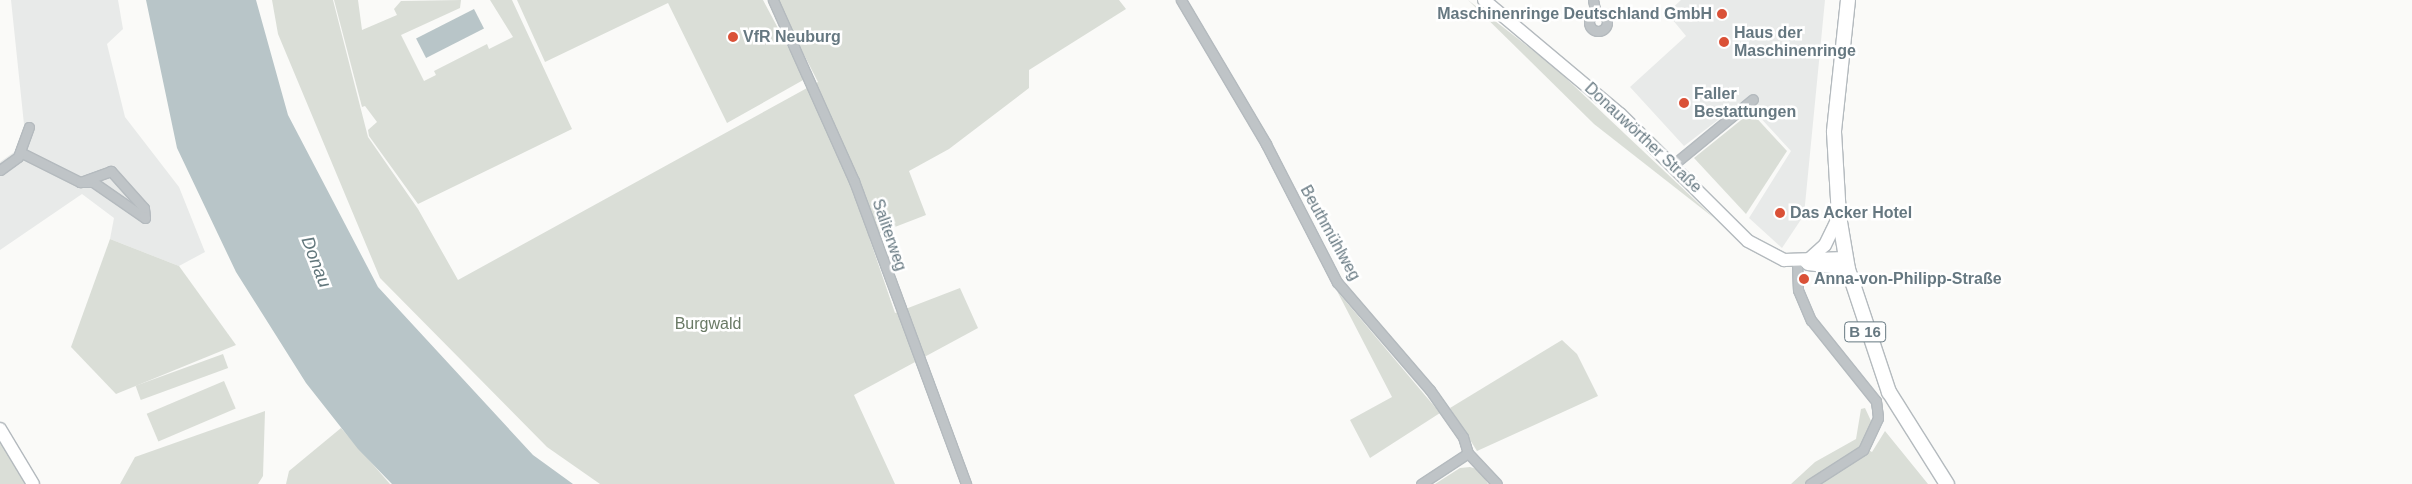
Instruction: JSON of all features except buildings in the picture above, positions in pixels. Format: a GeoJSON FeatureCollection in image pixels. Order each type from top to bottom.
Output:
{"type":"FeatureCollection","features":[{"type":"Feature","properties":{"kind":"main road","name":"Donauwörther Straße"},"geometry":{"type":"LineString","coordinates":[[1484,0],[1674,164],[1748,241],[1770,256],[1802,262],[1847,263]]}},
{"type":"Feature","properties":{"kind":"main road","name":"B 16"},"geometry":{"type":"LineString","coordinates":[[1848,0],[1834,132],[1839,216],[1847,263],[1888,392],[1947,484]]}},
{"type":"Feature","properties":{"kind":"main road"},"geometry":{"type":"LineString","coordinates":[[1802,262],[1825,245],[1839,216]]}},
{"type":"Feature","properties":{"kind":"main road"},"geometry":{"type":"LineString","coordinates":[[0,428],[33,484]]}},
{"type":"Feature","properties":{"kind":"street","name":"Saliterweg"},"geometry":{"type":"LineString","coordinates":[[772,0],[854,181],[966,484]]}},
{"type":"Feature","properties":{"kind":"street","name":"Beuthmühlweg"},"geometry":{"type":"LineString","coordinates":[[1181,0],[1266,144],[1337,282],[1430,390],[1463,437],[1468,453],[1497,484]]}},
{"type":"Feature","properties":{"kind":"street"},"geometry":{"type":"LineString","coordinates":[[1593,0],[1596,14]]}},
{"type":"Feature","properties":{"kind":"street"},"geometry":{"type":"LineString","coordinates":[[1674,164],[1753,99]]}},
{"type":"Feature","properties":{"kind":"street"},"geometry":{"type":"LineString","coordinates":[[0,170],[20,152],[29,127]]}},
{"type":"Feature","properties":{"kind":"street"},"geometry":{"type":"LineString","coordinates":[[20,152],[80,182],[93,182],[145,218],[144,208],[111,171],[80,182]]}},
{"type":"Feature","properties":{"kind":"street"},"geometry":{"type":"LineString","coordinates":[[1802,262],[1798,290],[1808,314],[1876,401],[1878,418],[1863,450],[1810,484]]}},
{"type":"Feature","properties":{"kind":"street"},"geometry":{"type":"LineString","coordinates":[[1421,484],[1468,453]]}},
{"type":"Feature","properties":{"kind":"shaded area"},"geometry":{"type":"Polygon","coordinates":[[[11,0],[118,0],[123,29],[107,44],[125,117],[179,187],[205,252],[179,266],[110,239],[114,218],[82,194],[0,250],[0,162],[20,148],[25,134],[11,0]]]}},
{"type":"Feature","properties":{"kind":"shaded area"},"geometry":{"type":"Polygon","coordinates":[[[1681,0],[1825,0],[1804,215],[1782,248],[1749,218],[1791,151],[1744,100],[1684,146],[1630,87],[1686,36],[1667,13],[1681,0]]]}},
{"type":"Feature","properties":{"kind":"green space","name":"Burgwald"},"geometry":{"type":"Polygon","coordinates":[[[272,0],[333,0],[368,137],[418,209],[458,280],[818,82],[776,0],[1119,0],[1126,9],[1029,70],[1029,88],[949,149],[909,171],[926,215],[869,237],[895,313],[960,288],[978,328],[854,395],[895,484],[600,484],[547,447],[380,278],[278,34],[272,0]]]}},
{"type":"Feature","properties":{"kind":"green space"},"geometry":{"type":"Polygon","coordinates":[[[334,0],[358,0],[362,30],[397,15],[394,9],[401,1],[461,0],[460,8],[401,35],[424,81],[436,75],[434,71],[487,44],[489,49],[513,37],[490,0],[512,0],[572,129],[418,204],[369,136],[368,130],[377,122],[365,106],[362,107],[334,0]]]}},
{"type":"Feature","properties":{"kind":"green space","name":"VfR Neuburg"},"geometry":{"type":"Polygon","coordinates":[[[517,0],[763,0],[805,79],[727,123],[668,3],[545,62],[517,0]]]}},
{"type":"Feature","properties":{"kind":"green space"},"geometry":{"type":"Polygon","coordinates":[[[1468,0],[1553,66],[1714,218],[1594,124],[1468,0]]]}},
{"type":"Feature","properties":{"kind":"green space"},"geometry":{"type":"Polygon","coordinates":[[[1751,112],[1787,151],[1746,214],[1694,158],[1751,112]]]}},
{"type":"Feature","properties":{"kind":"green space"},"geometry":{"type":"Polygon","coordinates":[[[110,239],[179,266],[236,345],[116,394],[71,347],[110,239]]]}},
{"type":"Feature","properties":{"kind":"green space"},"geometry":{"type":"Polygon","coordinates":[[[1337,291],[1440,413],[1370,458],[1350,420],[1392,397],[1337,291]]]}},
{"type":"Feature","properties":{"kind":"green space"},"geometry":{"type":"Polygon","coordinates":[[[1562,340],[1577,354],[1598,396],[1477,451],[1450,408],[1562,340]]]}},
{"type":"Feature","properties":{"kind":"green space"},"geometry":{"type":"Polygon","coordinates":[[[223,354],[228,368],[141,400],[136,386],[223,354]]]}},
{"type":"Feature","properties":{"kind":"green space"},"geometry":{"type":"Polygon","coordinates":[[[224,381],[236,409],[158,441],[147,414],[224,381]]]}},
{"type":"Feature","properties":{"kind":"green space"},"geometry":{"type":"Polygon","coordinates":[[[1865,408],[1872,423],[1862,446],[1872,452],[1885,431],[1928,484],[1791,484],[1815,462],[1856,439],[1861,409],[1865,408]]]}},
{"type":"Feature","properties":{"kind":"green space"},"geometry":{"type":"Polygon","coordinates":[[[265,411],[263,476],[258,484],[120,484],[135,457],[265,411]]]}},
{"type":"Feature","properties":{"kind":"green space"},"geometry":{"type":"Polygon","coordinates":[[[341,428],[390,484],[286,484],[289,471],[341,428]]]}},
{"type":"Feature","properties":{"kind":"green space"},"geometry":{"type":"Polygon","coordinates":[[[0,438],[25,479],[24,484],[0,484],[0,438]]]}},
{"type":"Feature","properties":{"kind":"green space"},"geometry":{"type":"Polygon","coordinates":[[[1470,467],[1480,470],[1488,484],[1435,484],[1460,468],[1470,467]]]}},
{"type":"Feature","properties":{"kind":"water","name":"Donau"},"geometry":{"type":"Polygon","coordinates":[[[146,0],[256,0],[288,115],[378,287],[533,455],[573,484],[392,484],[358,449],[306,383],[236,272],[177,148],[146,0]]]}},
{"type":"Feature","properties":{"kind":"water"},"geometry":{"type":"Polygon","coordinates":[[[474,9],[484,29],[426,58],[416,39],[474,9]]]}},
{"type":"Feature","properties":{"kind":"place","name":"Maschinenringe Deutschland GmbH"},"geometry":{"type":"Point","coordinates":[1722,14]}},
{"type":"Feature","properties":{"kind":"place","name":"VfR Neuburg"},"geometry":{"type":"Point","coordinates":[733,37]}},
{"type":"Feature","properties":{"kind":"place","name":"Haus der Maschinenringe"},"geometry":{"type":"Point","coordinates":[1724,42]}},
{"type":"Feature","properties":{"kind":"place","name":"Faller Bestattungen"},"geometry":{"type":"Point","coordinates":[1684,103]}},
{"type":"Feature","properties":{"kind":"place","name":"Das Acker Hotel"},"geometry":{"type":"Point","coordinates":[1780,213]}},
{"type":"Feature","properties":{"kind":"place","name":"Anna-von-Philipp-Straße"},"geometry":{"type":"Point","coordinates":[1804,279]}}]}
